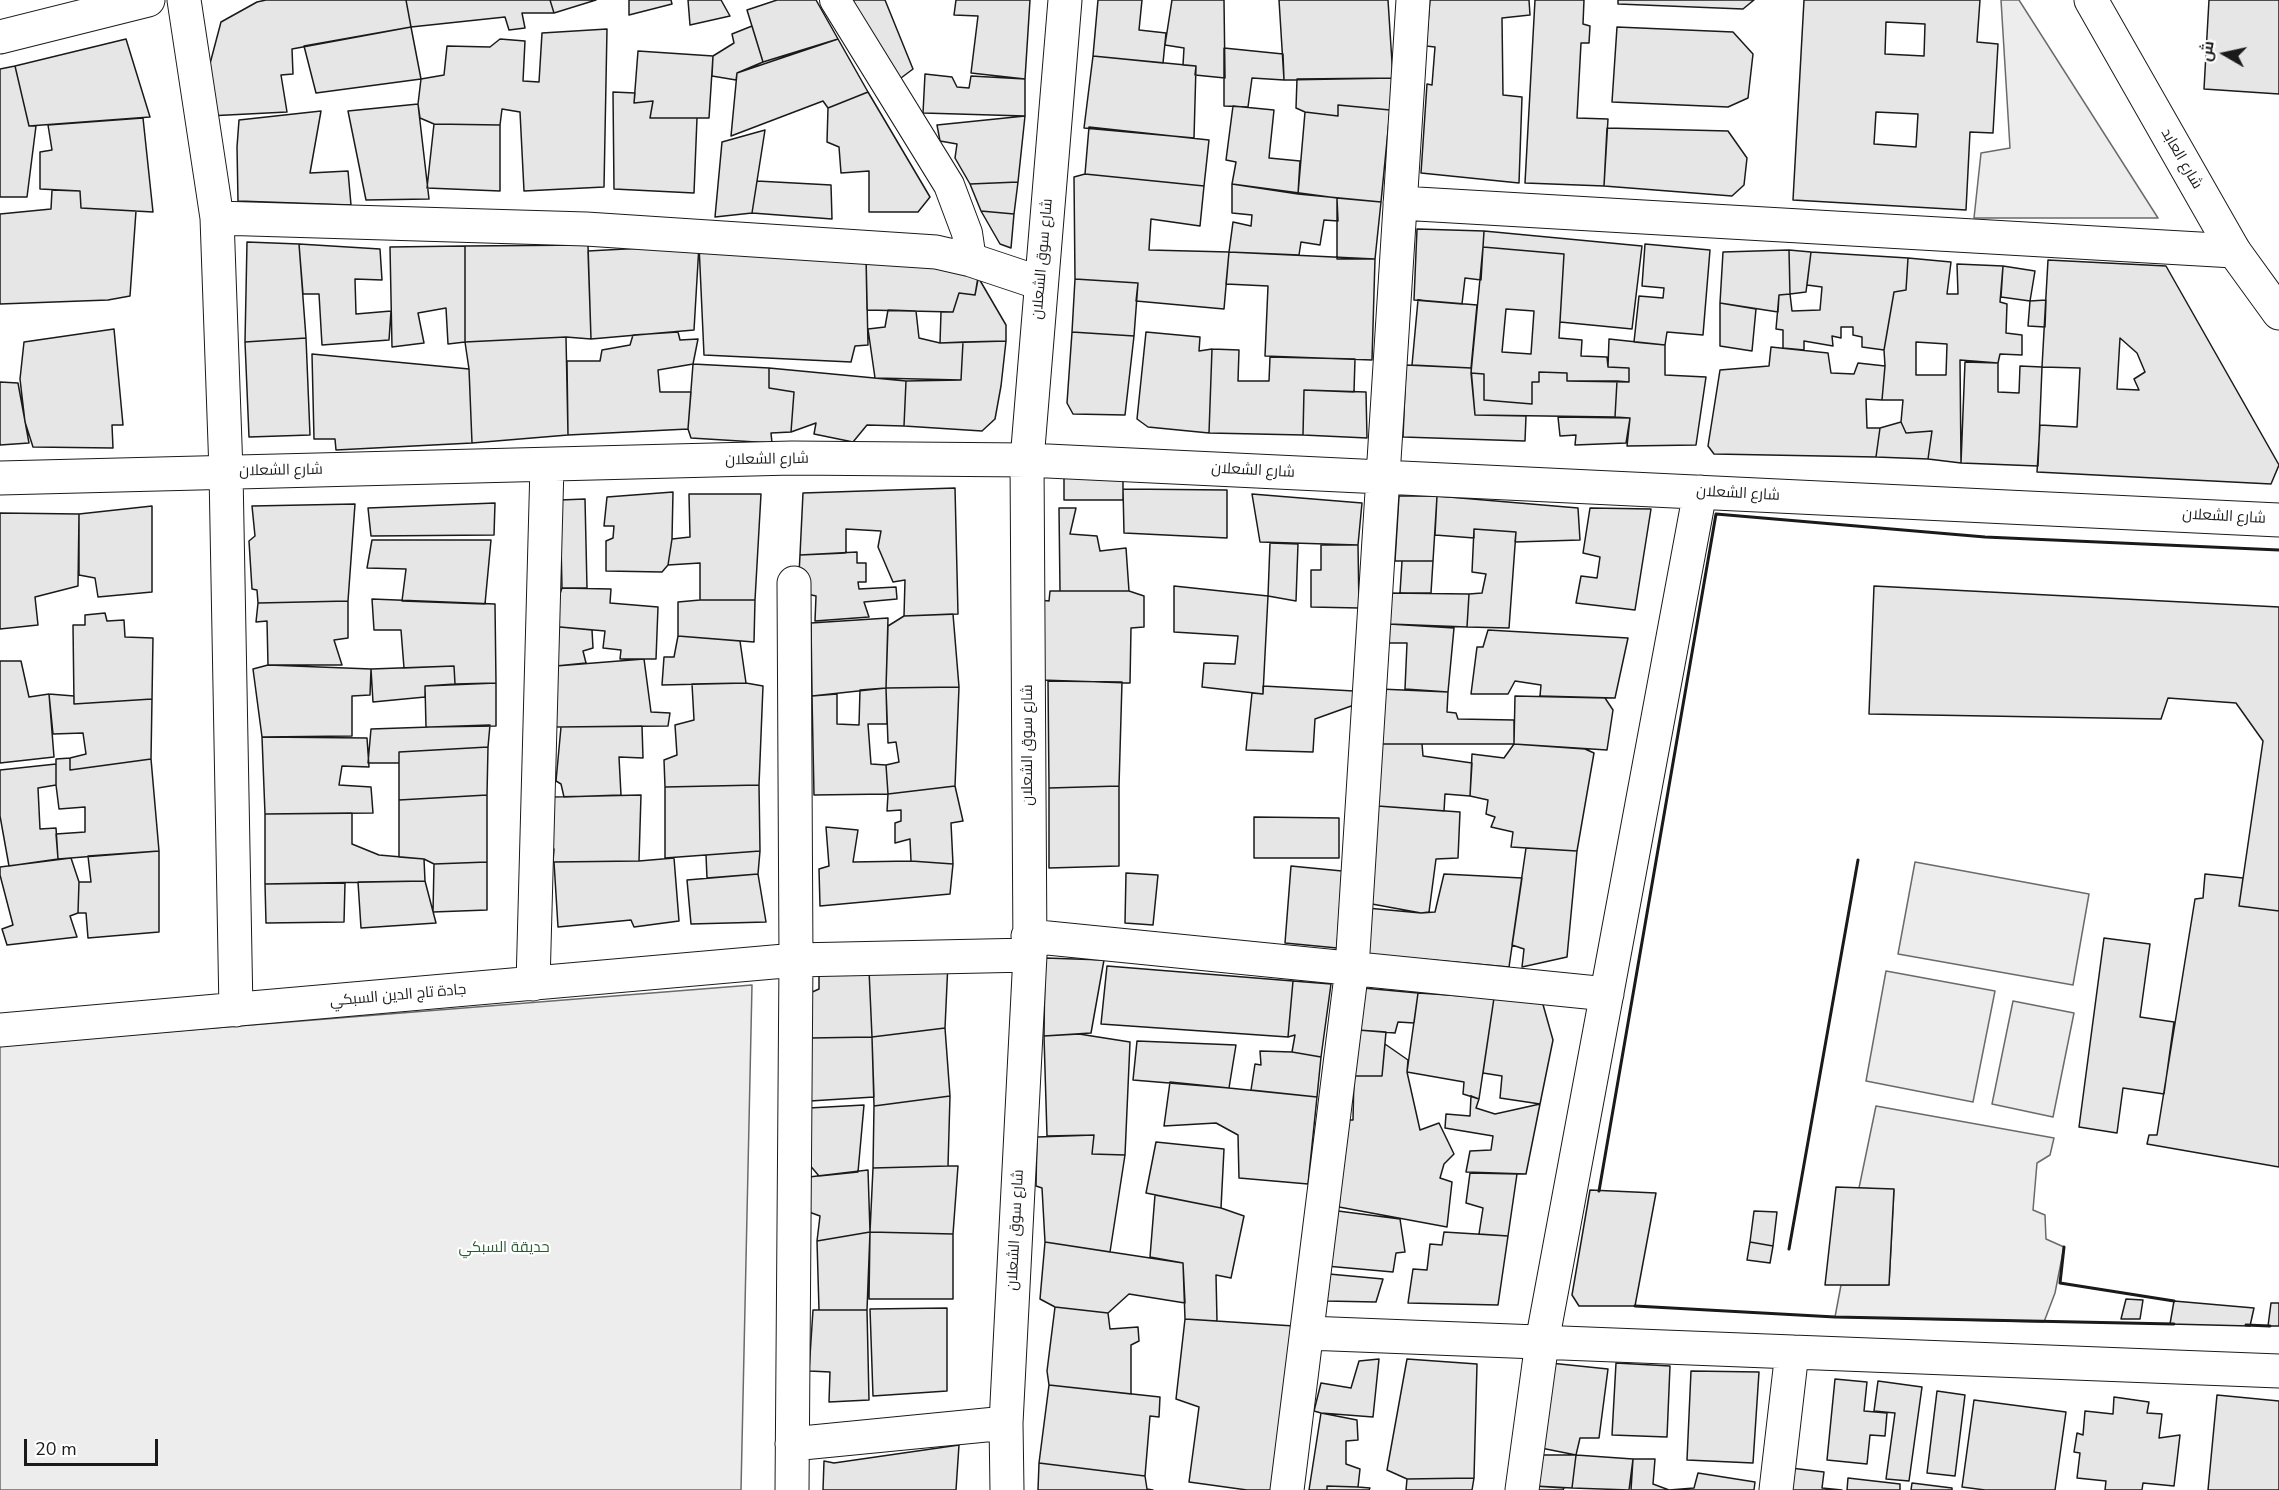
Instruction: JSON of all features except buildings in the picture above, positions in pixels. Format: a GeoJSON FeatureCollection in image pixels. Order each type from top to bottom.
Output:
{"type":"FeatureCollection","features":[{"type":"Feature","properties":{"kind":"street"},"geometry":{"type":"LineString","coordinates":[[0,37],[148,0]]}},
{"type":"Feature","properties":{"kind":"street"},"geometry":{"type":"LineString","coordinates":[[184,0],[217,218],[226,472],[236,1010]]}},
{"type":"Feature","properties":{"kind":"street"},"geometry":{"type":"LineString","coordinates":[[835,0],[949,185],[964,225],[971,260]]}},
{"type":"Feature","properties":{"kind":"street","name":"شارع سوق الشعلان"},"geometry":{"type":"LineString","coordinates":[[1007,1490],[1006,1423],[1029,945],[1027,460],[1065,0]]}},
{"type":"Feature","properties":{"kind":"street"},"geometry":{"type":"LineString","coordinates":[[1287,1490],[1352,968],[1413,0]]}},
{"type":"Feature","properties":{"kind":"street","name":"شارع العابد"},"geometry":{"type":"LineString","coordinates":[[2091,0],[2234,251],[2279,312]]}},
{"type":"Feature","properties":{"kind":"street"},"geometry":{"type":"LineString","coordinates":[[1400,203],[2234,251]]}},
{"type":"Feature","properties":{"kind":"street"},"geometry":{"type":"LineString","coordinates":[[217,218],[586,229],[936,252],[971,260],[1040,283]]}},
{"type":"Feature","properties":{"kind":"street","name":"شارع الشعلان"},"geometry":{"type":"LineString","coordinates":[[0,478],[547,466],[792,458],[1027,460],[2279,520]]}},
{"type":"Feature","properties":{"kind":"street"},"geometry":{"type":"LineString","coordinates":[[532,984],[547,466]]}},
{"type":"Feature","properties":{"kind":"street"},"geometry":{"type":"LineString","coordinates":[[1522,1490],[1542,1342],[1700,492]]}},
{"type":"Feature","properties":{"kind":"street"},"geometry":{"type":"LineString","coordinates":[[792,1490],[796,960],[794,583]]}},
{"type":"Feature","properties":{"kind":"street","name":"جادة تاج الدين السبكي"},"geometry":{"type":"LineString","coordinates":[[0,1030],[796,960],[1029,945],[1352,968],[1606,994]]}},
{"type":"Feature","properties":{"kind":"street"},"geometry":{"type":"LineString","coordinates":[[1307,1333],[2279,1371]]}},
{"type":"Feature","properties":{"kind":"street"},"geometry":{"type":"LineString","coordinates":[[1776,1490],[1792,1352]]}},
{"type":"Feature","properties":{"kind":"street"},"geometry":{"type":"LineString","coordinates":[[792,1444],[1006,1423]]}},
{"type":"Feature","properties":{"kind":"green space"},"geometry":{"type":"Polygon","coordinates":[[[2001,0],[2019,0],[2158,218],[1974,218],[1981,153],[2010,148],[2001,0]]]}},
{"type":"Feature","properties":{"kind":"green space"},"geometry":{"type":"Polygon","coordinates":[[[1915,862],[2089,894],[2073,985],[1898,954],[1915,862]]]}},
{"type":"Feature","properties":{"kind":"green space"},"geometry":{"type":"Polygon","coordinates":[[[1886,971],[1995,991],[1973,1102],[1866,1081],[1886,971]]]}},
{"type":"Feature","properties":{"kind":"green space","name":"حديقة السبكي"},"geometry":{"type":"Polygon","coordinates":[[[752,985],[741,1490],[0,1490],[0,1045],[752,985]]]}},
{"type":"Feature","properties":{"kind":"green space"},"geometry":{"type":"Polygon","coordinates":[[[2013,1001],[2074,1013],[2053,1117],[1992,1104],[2013,1001]]]}},
{"type":"Feature","properties":{"kind":"green space"},"geometry":{"type":"Polygon","coordinates":[[[1876,1106],[2054,1138],[2050,1155],[2037,1163],[2033,1210],[2045,1215],[2046,1239],[2064,1247],[2055,1293],[2044,1322],[1835,1317],[1841,1285],[1889,1285],[1894,1190],[1859,1188],[1876,1106]]]}},
{"type":"Feature","properties":{"kind":"wall"},"geometry":{"type":"LineString","coordinates":[[1599,1191],[1716,514],[1985,537],[2279,550]]}},
{"type":"Feature","properties":{"kind":"wall"},"geometry":{"type":"LineString","coordinates":[[1789,1249],[1858,860]]}},
{"type":"Feature","properties":{"kind":"wall"},"geometry":{"type":"LineString","coordinates":[[2064,1247],[2060,1283],[2174,1301]]}},
{"type":"Feature","properties":{"kind":"wall"},"geometry":{"type":"LineString","coordinates":[[1635,1306],[1835,1317],[2174,1324]]}},
{"type":"Feature","properties":{"kind":"wall"},"geometry":{"type":"LineString","coordinates":[[2246,1325],[2270,1326]]}}]}
